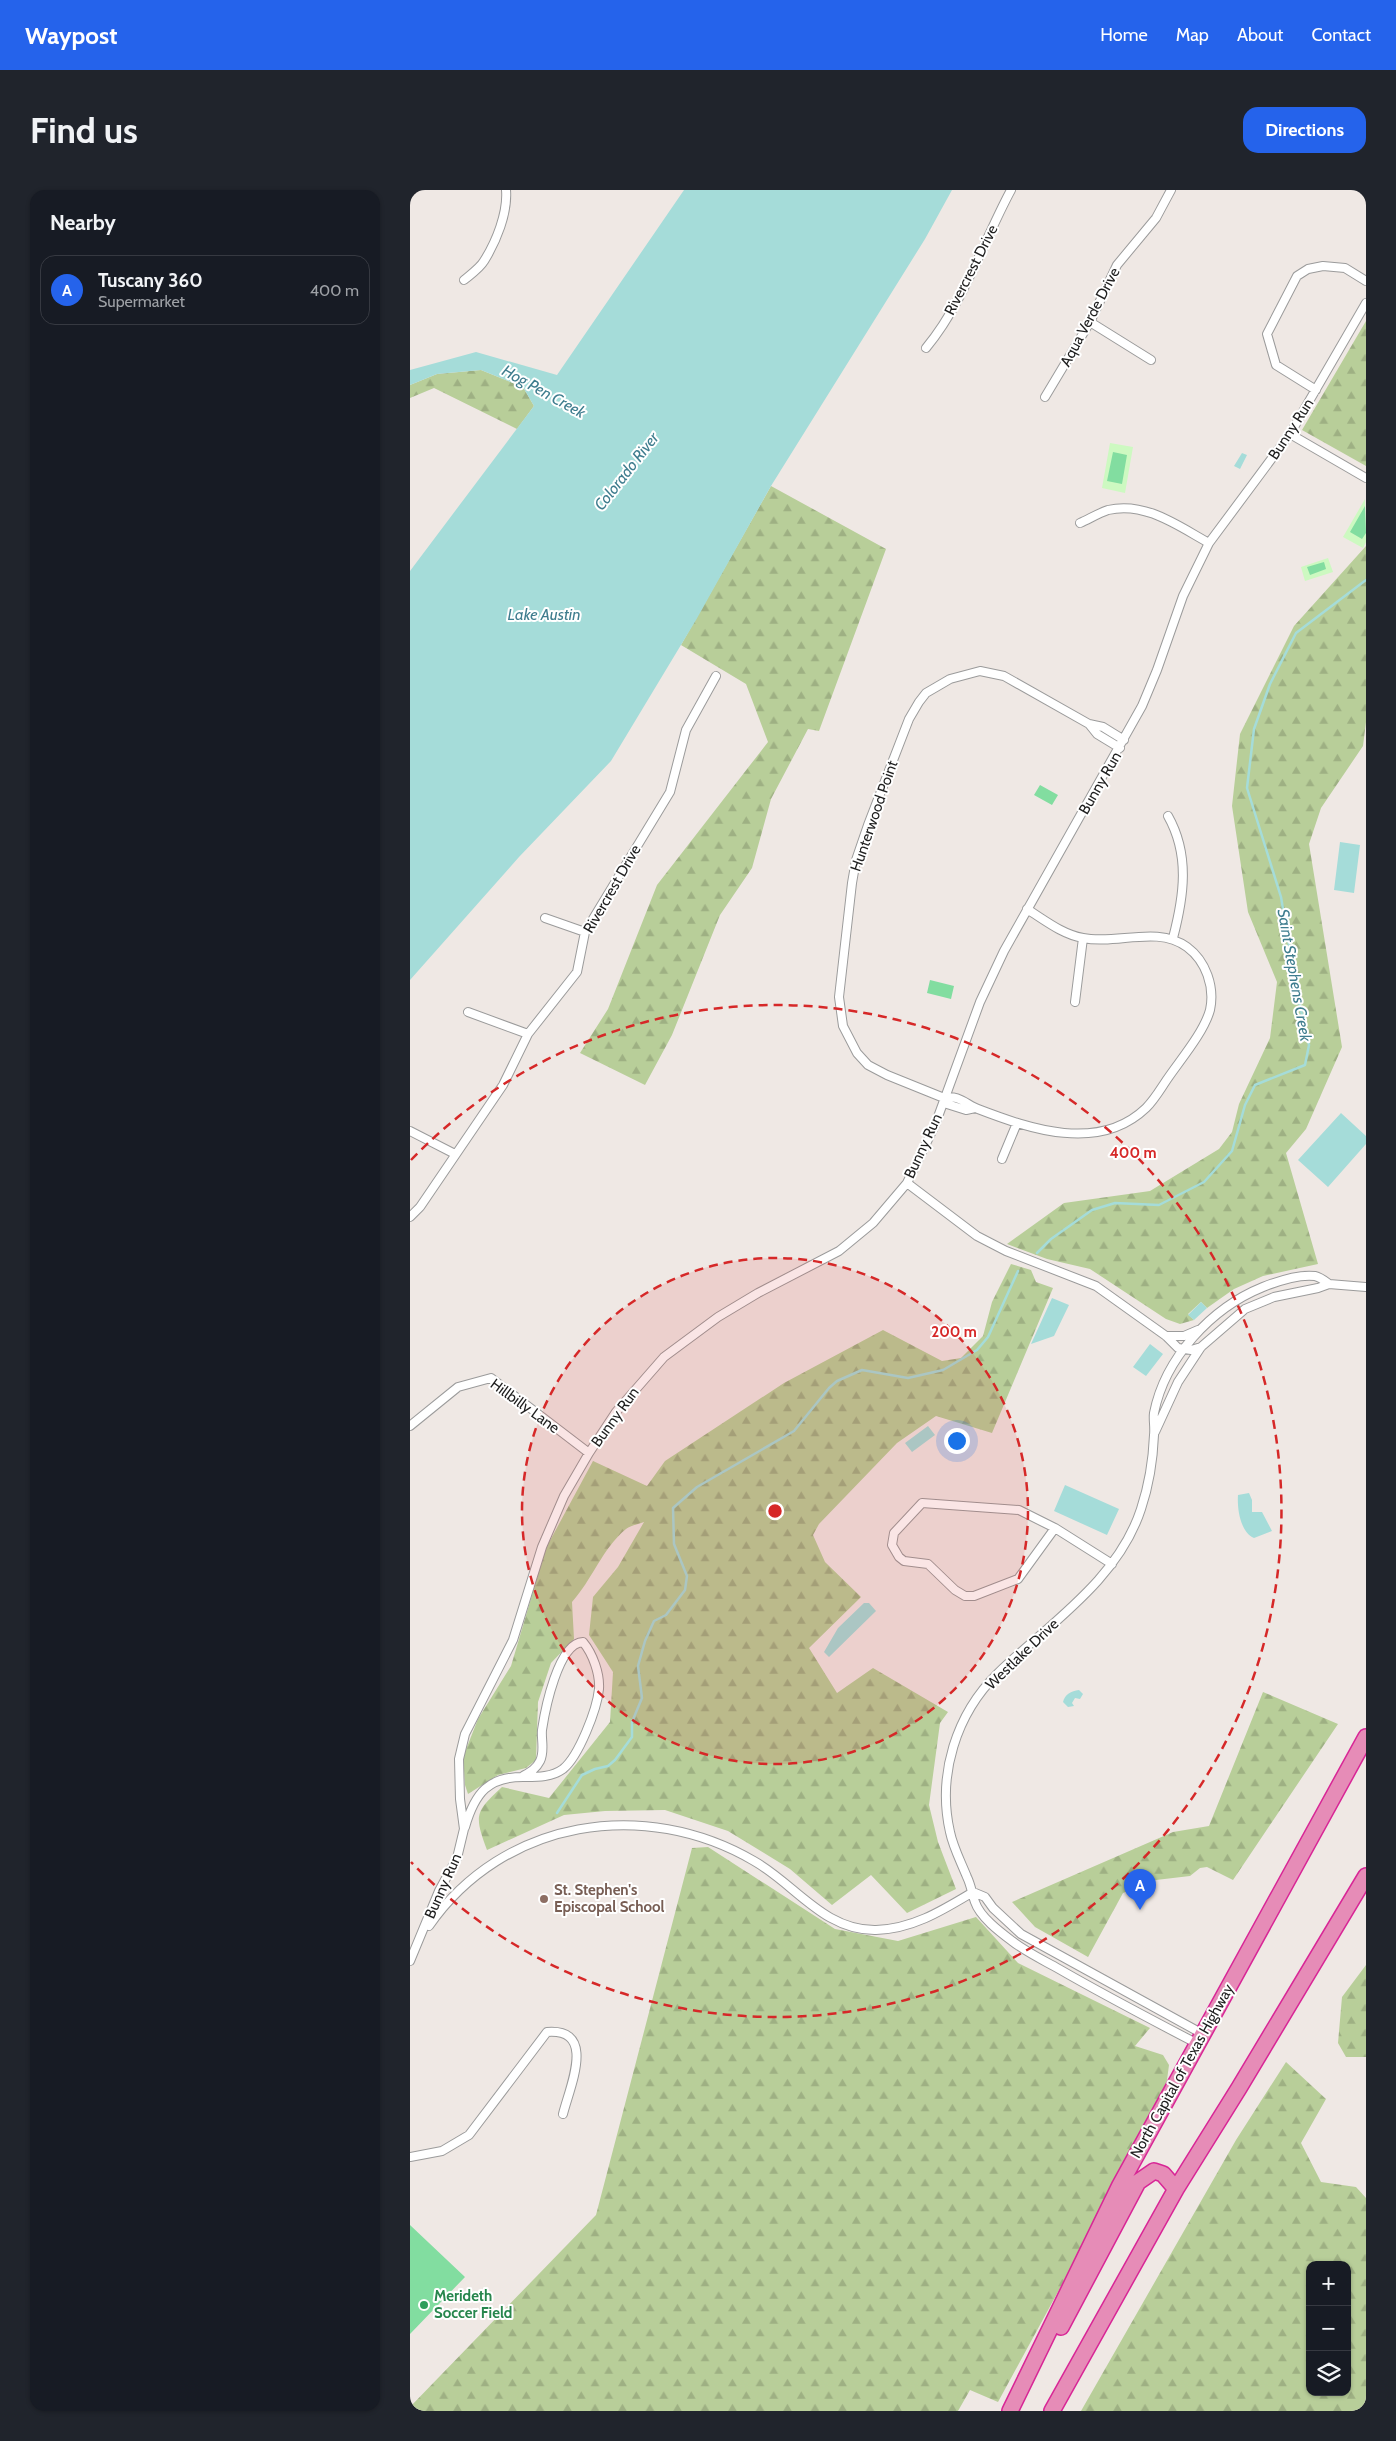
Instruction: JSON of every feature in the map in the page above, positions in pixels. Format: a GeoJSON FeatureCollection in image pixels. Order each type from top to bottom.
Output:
{"type":"FeatureCollection","features":[{"type":"Feature","properties":{"kind":"highway","name":"North Capital of Texas Highway"},"geometry":{"type":"LineString","coordinates":[[1010,2411],[1120,2185],[1199,2038],[1366,1737]]}},
{"type":"Feature","properties":{"kind":"highway"},"geometry":{"type":"LineString","coordinates":[[1052,2411],[1176,2189],[1366,1876]]}},
{"type":"Feature","properties":{"kind":"highway"},"geometry":{"type":"LineString","coordinates":[[1021,2386],[1046,2355],[1138,2182],[1154,2171],[1163,2174],[1176,2189]]}},
{"type":"Feature","properties":{"kind":"street"},"geometry":{"type":"LineString","coordinates":[[464,280],[483,263],[500,228],[506,190]]}},
{"type":"Feature","properties":{"kind":"street","name":"Rivercrest Drive"},"geometry":{"type":"LineString","coordinates":[[926,348],[940,332],[964,288],[1011,190]]}},
{"type":"Feature","properties":{"kind":"street","name":"Aqua Verde Drive"},"geometry":{"type":"LineString","coordinates":[[1046,397],[1090,322],[1117,265],[1156,218],[1171,190]]}},
{"type":"Feature","properties":{"kind":"street"},"geometry":{"type":"LineString","coordinates":[[1316,390],[1276,365],[1267,334],[1297,276],[1308,269],[1323,266],[1345,268],[1366,281]]}},
{"type":"Feature","properties":{"kind":"street","name":"Bunny Run"},"geometry":{"type":"LineString","coordinates":[[420,1938],[439,1891],[457,1858],[464,1829],[460,1799],[459,1759],[465,1734],[513,1640],[542,1547],[564,1496],[588,1453],[616,1412],[664,1357],[718,1316],[765,1289],[839,1251],[873,1222],[907,1183],[935,1125],[980,1002],[1028,908],[1124,740],[1154,679],[1183,596],[1209,543],[1290,434],[1366,303]]}},
{"type":"Feature","properties":{"kind":"street"},"geometry":{"type":"LineString","coordinates":[[1090,322],[1151,360]]}},
{"type":"Feature","properties":{"kind":"street"},"geometry":{"type":"LineString","coordinates":[[1290,434],[1366,478]]}},
{"type":"Feature","properties":{"kind":"street"},"geometry":{"type":"LineString","coordinates":[[1080,523],[1108,510],[1136,508],[1162,517],[1209,543]]}},
{"type":"Feature","properties":{"kind":"street","name":"Hunterwood Point"},"geometry":{"type":"LineString","coordinates":[[1120,748],[1097,734],[1088,724],[1004,676],[980,671],[950,678],[926,693],[909,719],[856,860],[839,998],[843,1026],[857,1053],[868,1064],[887,1075],[944,1098],[950,1096],[963,1100],[975,1108],[1017,1124],[1054,1133],[1087,1134],[1111,1129],[1145,1108],[1208,1018],[1210,979],[1201,961],[1188,948],[1173,938]]}},
{"type":"Feature","properties":{"kind":"street","name":"Rivercrest Drive"},"geometry":{"type":"LineString","coordinates":[[410,1217],[420,1207],[503,1085],[528,1034],[577,972],[585,932],[670,792],[686,730],[716,676]]}},
{"type":"Feature","properties":{"kind":"street","name":"Hunterwood Point"},"geometry":{"type":"LineString","coordinates":[[1088,724],[1103,727],[1124,740]]}},
{"type":"Feature","properties":{"kind":"street"},"geometry":{"type":"LineString","coordinates":[[1028,908],[1064,934],[1083,938],[1173,938],[1182,906],[1183,879],[1178,834],[1168,816]]}},
{"type":"Feature","properties":{"kind":"street"},"geometry":{"type":"LineString","coordinates":[[545,918],[585,932]]}},
{"type":"Feature","properties":{"kind":"street"},"geometry":{"type":"LineString","coordinates":[[1075,1002],[1083,938]]}},
{"type":"Feature","properties":{"kind":"street"},"geometry":{"type":"LineString","coordinates":[[468,1012],[528,1034]]}},
{"type":"Feature","properties":{"kind":"street"},"geometry":{"type":"LineString","coordinates":[[1002,1159],[1017,1124]]}},
{"type":"Feature","properties":{"kind":"street"},"geometry":{"type":"LineString","coordinates":[[410,1130],[455,1154]]}},
{"type":"Feature","properties":{"kind":"street"},"geometry":{"type":"LineString","coordinates":[[907,1183],[977,1236],[1006,1251],[1096,1286],[1166,1336],[1170,1342],[1184,1350],[1201,1347]]}},
{"type":"Feature","properties":{"kind":"street","name":"Westlake Drive"},"geometry":{"type":"LineString","coordinates":[[1199,2038],[1085,1984],[1012,1941],[989,1920],[976,1905],[973,1892],[952,1839],[945,1803],[949,1757],[954,1740],[970,1708],[995,1676],[1081,1596],[1112,1564],[1131,1536],[1148,1485],[1155,1432],[1154,1410],[1164,1384],[1184,1350],[1200,1329],[1233,1302],[1272,1283],[1317,1276],[1329,1284]]}},
{"type":"Feature","properties":{"kind":"street","name":"Westlake Drive"},"geometry":{"type":"LineString","coordinates":[[1155,1432],[1178,1382],[1201,1347],[1229,1321],[1256,1304],[1274,1297],[1329,1284],[1366,1287]]}},
{"type":"Feature","properties":{"kind":"street"},"geometry":{"type":"LineString","coordinates":[[1166,1336],[1184,1336],[1200,1329]]}},
{"type":"Feature","properties":{"kind":"street","name":"Hillbilly Lane"},"geometry":{"type":"LineString","coordinates":[[410,1426],[458,1387],[491,1378],[588,1453]]}},
{"type":"Feature","properties":{"kind":"street"},"geometry":{"type":"LineString","coordinates":[[1055,1528],[1018,1579],[974,1596],[966,1596],[955,1590],[928,1564],[904,1560],[899,1557],[892,1545],[894,1533],[922,1503],[1018,1510],[1055,1528],[1112,1564]]}},
{"type":"Feature","properties":{"kind":"street"},"geometry":{"type":"LineString","coordinates":[[464,1829],[472,1803],[488,1785],[506,1778],[552,1774],[563,1768],[583,1737],[595,1707],[599,1688],[596,1667],[584,1642],[579,1642],[567,1653],[556,1672],[542,1731],[541,1759],[536,1768],[523,1776]]}},
{"type":"Feature","properties":{"kind":"street"},"geometry":{"type":"LineString","coordinates":[[410,1961],[420,1938],[437,1914],[455,1895],[479,1873],[517,1850],[550,1835],[585,1827],[616,1824],[653,1825],[684,1831],[724,1844],[778,1876],[802,1899],[830,1918],[852,1926],[876,1930],[929,1918],[973,1892],[985,1898],[1021,1934],[1199,2038]]}},
{"type":"Feature","properties":{"kind":"street"},"geometry":{"type":"LineString","coordinates":[[410,2157],[442,2151],[469,2135],[547,2032],[560,2031],[571,2037],[576,2045],[577,2061],[563,2114]]}},
{"type":"Feature","properties":{"kind":"green space"},"geometry":{"type":"Polygon","coordinates":[[[1366,321],[1366,466],[1302,430],[1366,321]]]}},
{"type":"Feature","properties":{"kind":"green space"},"geometry":{"type":"Polygon","coordinates":[[[481,370],[523,387],[534,406],[517,429],[434,388],[410,398],[410,385],[437,374],[481,370]]]}},
{"type":"Feature","properties":{"kind":"green space"},"geometry":{"type":"Polygon","coordinates":[[[1110,443],[1133,447],[1125,493],[1102,488],[1110,443]]]}},
{"type":"Feature","properties":{"kind":"green space"},"geometry":{"type":"Polygon","coordinates":[[[1113,452],[1127,455],[1122,484],[1107,481],[1113,452]]]}},
{"type":"Feature","properties":{"kind":"green space"},"geometry":{"type":"Polygon","coordinates":[[[771,486],[886,549],[819,731],[808,729],[771,799],[752,868],[720,915],[672,1035],[645,1085],[580,1053],[608,1009],[657,885],[768,742],[746,684],[681,645],[771,486]]]}},
{"type":"Feature","properties":{"kind":"green space"},"geometry":{"type":"Polygon","coordinates":[[[1365,499],[1366,542],[1363,548],[1343,537],[1365,499]]]}},
{"type":"Feature","properties":{"kind":"green space"},"geometry":{"type":"Polygon","coordinates":[[[1365,506],[1366,533],[1362,539],[1350,532],[1365,506]]]}},
{"type":"Feature","properties":{"kind":"green space"},"geometry":{"type":"Polygon","coordinates":[[[1366,546],[1366,722],[1363,746],[1321,808],[1309,844],[1342,1047],[1306,1129],[1286,1153],[1318,1264],[1263,1276],[1234,1289],[1207,1308],[1201,1302],[1188,1314],[1194,1320],[1180,1324],[1166,1319],[1090,1269],[1047,1259],[1007,1244],[1064,1203],[1150,1191],[1219,1149],[1232,1132],[1239,1104],[1270,1038],[1277,982],[1248,912],[1232,806],[1240,734],[1294,626],[1366,546]]]}},
{"type":"Feature","properties":{"kind":"green space"},"geometry":{"type":"Polygon","coordinates":[[[1328,558],[1333,572],[1305,581],[1301,567],[1328,558]]]}},
{"type":"Feature","properties":{"kind":"green space"},"geometry":{"type":"Polygon","coordinates":[[[1324,562],[1326,569],[1310,575],[1307,567],[1324,562]]]}},
{"type":"Feature","properties":{"kind":"green space"},"geometry":{"type":"Polygon","coordinates":[[[1040,785],[1058,795],[1052,805],[1034,795],[1040,785]]]}},
{"type":"Feature","properties":{"kind":"green space"},"geometry":{"type":"Polygon","coordinates":[[[930,980],[954,986],[951,999],[927,993],[930,980]]]}},
{"type":"Feature","properties":{"kind":"green space"},"geometry":{"type":"Polygon","coordinates":[[[1011,1264],[1031,1270],[1036,1282],[1053,1288],[992,1433],[936,1416],[897,1443],[819,1524],[813,1535],[825,1562],[861,1597],[809,1648],[837,1693],[873,1668],[948,1712],[940,1723],[929,1805],[938,1842],[956,1889],[907,1913],[871,1875],[832,1905],[790,1869],[728,1831],[665,1810],[605,1811],[564,1815],[487,1850],[479,1821],[486,1802],[502,1787],[549,1798],[610,1722],[613,1672],[589,1635],[593,1597],[618,1567],[644,1522],[628,1528],[618,1537],[572,1602],[574,1639],[551,1663],[538,1702],[536,1760],[526,1768],[498,1775],[468,1794],[465,1785],[463,1757],[478,1719],[511,1666],[546,1548],[593,1461],[647,1486],[665,1461],[784,1383],[883,1330],[942,1361],[961,1358],[983,1336],[992,1302],[1011,1264]]]}},
{"type":"Feature","properties":{"kind":"green space"},"geometry":{"type":"Polygon","coordinates":[[[1263,1692],[1338,1724],[1233,1880],[1207,1867],[1200,1868],[1190,1876],[1156,1880],[1123,1893],[1088,1957],[1035,1927],[1012,1902],[1173,1832],[1209,1826],[1263,1692]]]}},
{"type":"Feature","properties":{"kind":"green space"},"geometry":{"type":"Polygon","coordinates":[[[708,1847],[835,1929],[898,1941],[976,1917],[1018,1963],[1150,2028],[1135,2046],[1163,2055],[1169,2065],[1165,2095],[998,2402],[970,2390],[958,2411],[410,2411],[410,2407],[596,2215],[692,1848],[708,1847]]]}},
{"type":"Feature","properties":{"kind":"green space"},"geometry":{"type":"Polygon","coordinates":[[[1366,1965],[1366,2057],[1346,2057],[1338,2043],[1342,1997],[1366,1965]]]}},
{"type":"Feature","properties":{"kind":"green space"},"geometry":{"type":"Polygon","coordinates":[[[1286,2062],[1326,2099],[1301,2143],[1321,2182],[1356,2187],[1366,2198],[1366,2411],[1081,2411],[1236,2140],[1286,2062]]]}},
{"type":"Feature","properties":{"kind":"green space","name":"Merideth Soccer Field"},"geometry":{"type":"Polygon","coordinates":[[[410,2225],[465,2277],[410,2334],[410,2225]]]}},
{"type":"Feature","properties":{"kind":"water","name":"Lake Austin"},"geometry":{"type":"Polygon","coordinates":[[[684,190],[952,190],[925,239],[771,486],[696,620],[611,761],[519,857],[410,980],[410,571],[534,406],[523,387],[481,370],[437,374],[410,385],[410,370],[476,352],[557,375],[684,190]]]}},
{"type":"Feature","properties":{"kind":"water"},"geometry":{"type":"Polygon","coordinates":[[[1242,453],[1247,455],[1240,469],[1234,466],[1242,453]]]}},
{"type":"Feature","properties":{"kind":"water"},"geometry":{"type":"Polygon","coordinates":[[[1340,842],[1360,845],[1354,893],[1334,890],[1340,842]]]}},
{"type":"Feature","properties":{"kind":"water"},"geometry":{"type":"Polygon","coordinates":[[[1341,1113],[1366,1136],[1366,1144],[1328,1187],[1298,1160],[1341,1113]]]}},
{"type":"Feature","properties":{"kind":"water"},"geometry":{"type":"Polygon","coordinates":[[[1052,1298],[1069,1305],[1054,1336],[1031,1344],[1052,1298]]]}},
{"type":"Feature","properties":{"kind":"water"},"geometry":{"type":"Polygon","coordinates":[[[1201,1302],[1207,1308],[1194,1320],[1188,1315],[1201,1302]]]}},
{"type":"Feature","properties":{"kind":"water"},"geometry":{"type":"Polygon","coordinates":[[[1150,1344],[1163,1354],[1146,1376],[1133,1367],[1150,1344]]]}},
{"type":"Feature","properties":{"kind":"water"},"geometry":{"type":"Polygon","coordinates":[[[928,1426],[935,1435],[912,1452],[905,1443],[928,1426]]]}},
{"type":"Feature","properties":{"kind":"water"},"geometry":{"type":"Polygon","coordinates":[[[1065,1485],[1119,1509],[1107,1535],[1054,1511],[1065,1485]]]}},
{"type":"Feature","properties":{"kind":"water"},"geometry":{"type":"Polygon","coordinates":[[[1249,1493],[1252,1500],[1252,1512],[1262,1512],[1272,1531],[1254,1538],[1245,1531],[1240,1519],[1238,1506],[1238,1495],[1249,1493]]]}},
{"type":"Feature","properties":{"kind":"water"},"geometry":{"type":"Polygon","coordinates":[[[864,1603],[869,1603],[876,1611],[829,1657],[824,1652],[838,1628],[864,1603]]]}},
{"type":"Feature","properties":{"kind":"water"},"geometry":{"type":"Polygon","coordinates":[[[1079,1690],[1083,1694],[1080,1699],[1075,1698],[1072,1703],[1074,1706],[1068,1707],[1063,1702],[1065,1697],[1071,1692],[1079,1690]]]}},
{"type":"Feature","properties":{"kind":"waterway","name":"Saint Stephens Creek"},"geometry":{"type":"LineString","coordinates":[[1037,1253],[1051,1239],[1092,1210],[1115,1203],[1159,1205],[1204,1182],[1232,1151],[1245,1105],[1255,1085],[1305,1065],[1309,1045],[1297,993],[1281,897],[1247,788],[1254,729],[1270,684],[1296,633],[1366,580]]}},
{"type":"Feature","properties":{"kind":"waterway","name":"Saint Stephens Creek"},"geometry":{"type":"LineString","coordinates":[[557,1813],[582,1775],[608,1766],[615,1760],[632,1737],[632,1722],[642,1698],[638,1666],[645,1641],[654,1621],[666,1615],[685,1590],[687,1576],[674,1544],[673,1508],[697,1487],[794,1431],[829,1388],[837,1381],[862,1370],[908,1378],[943,1370],[977,1350],[988,1337],[1018,1271]]}},
{"type":"Feature","properties":{"kind":"place","name":"St. Stephen's Episcopal School"},"geometry":{"type":"Point","coordinates":[544,1899]}},
{"type":"Feature","properties":{"kind":"place","name":"Tuscany 360"},"geometry":{"type":"Point","coordinates":[1140,1910]}},
{"type":"Feature","properties":{"kind":"place","name":"Merideth Soccer Field"},"geometry":{"type":"Point","coordinates":[424,2305]}},
{"type":"Feature","properties":{"kind":"water label","name":"Hog Pen Creek"},"geometry":{"type":"Point","coordinates":[544,391]}},
{"type":"Feature","properties":{"kind":"water label","name":"Colorado River"},"geometry":{"type":"Point","coordinates":[626,471]}}]}
